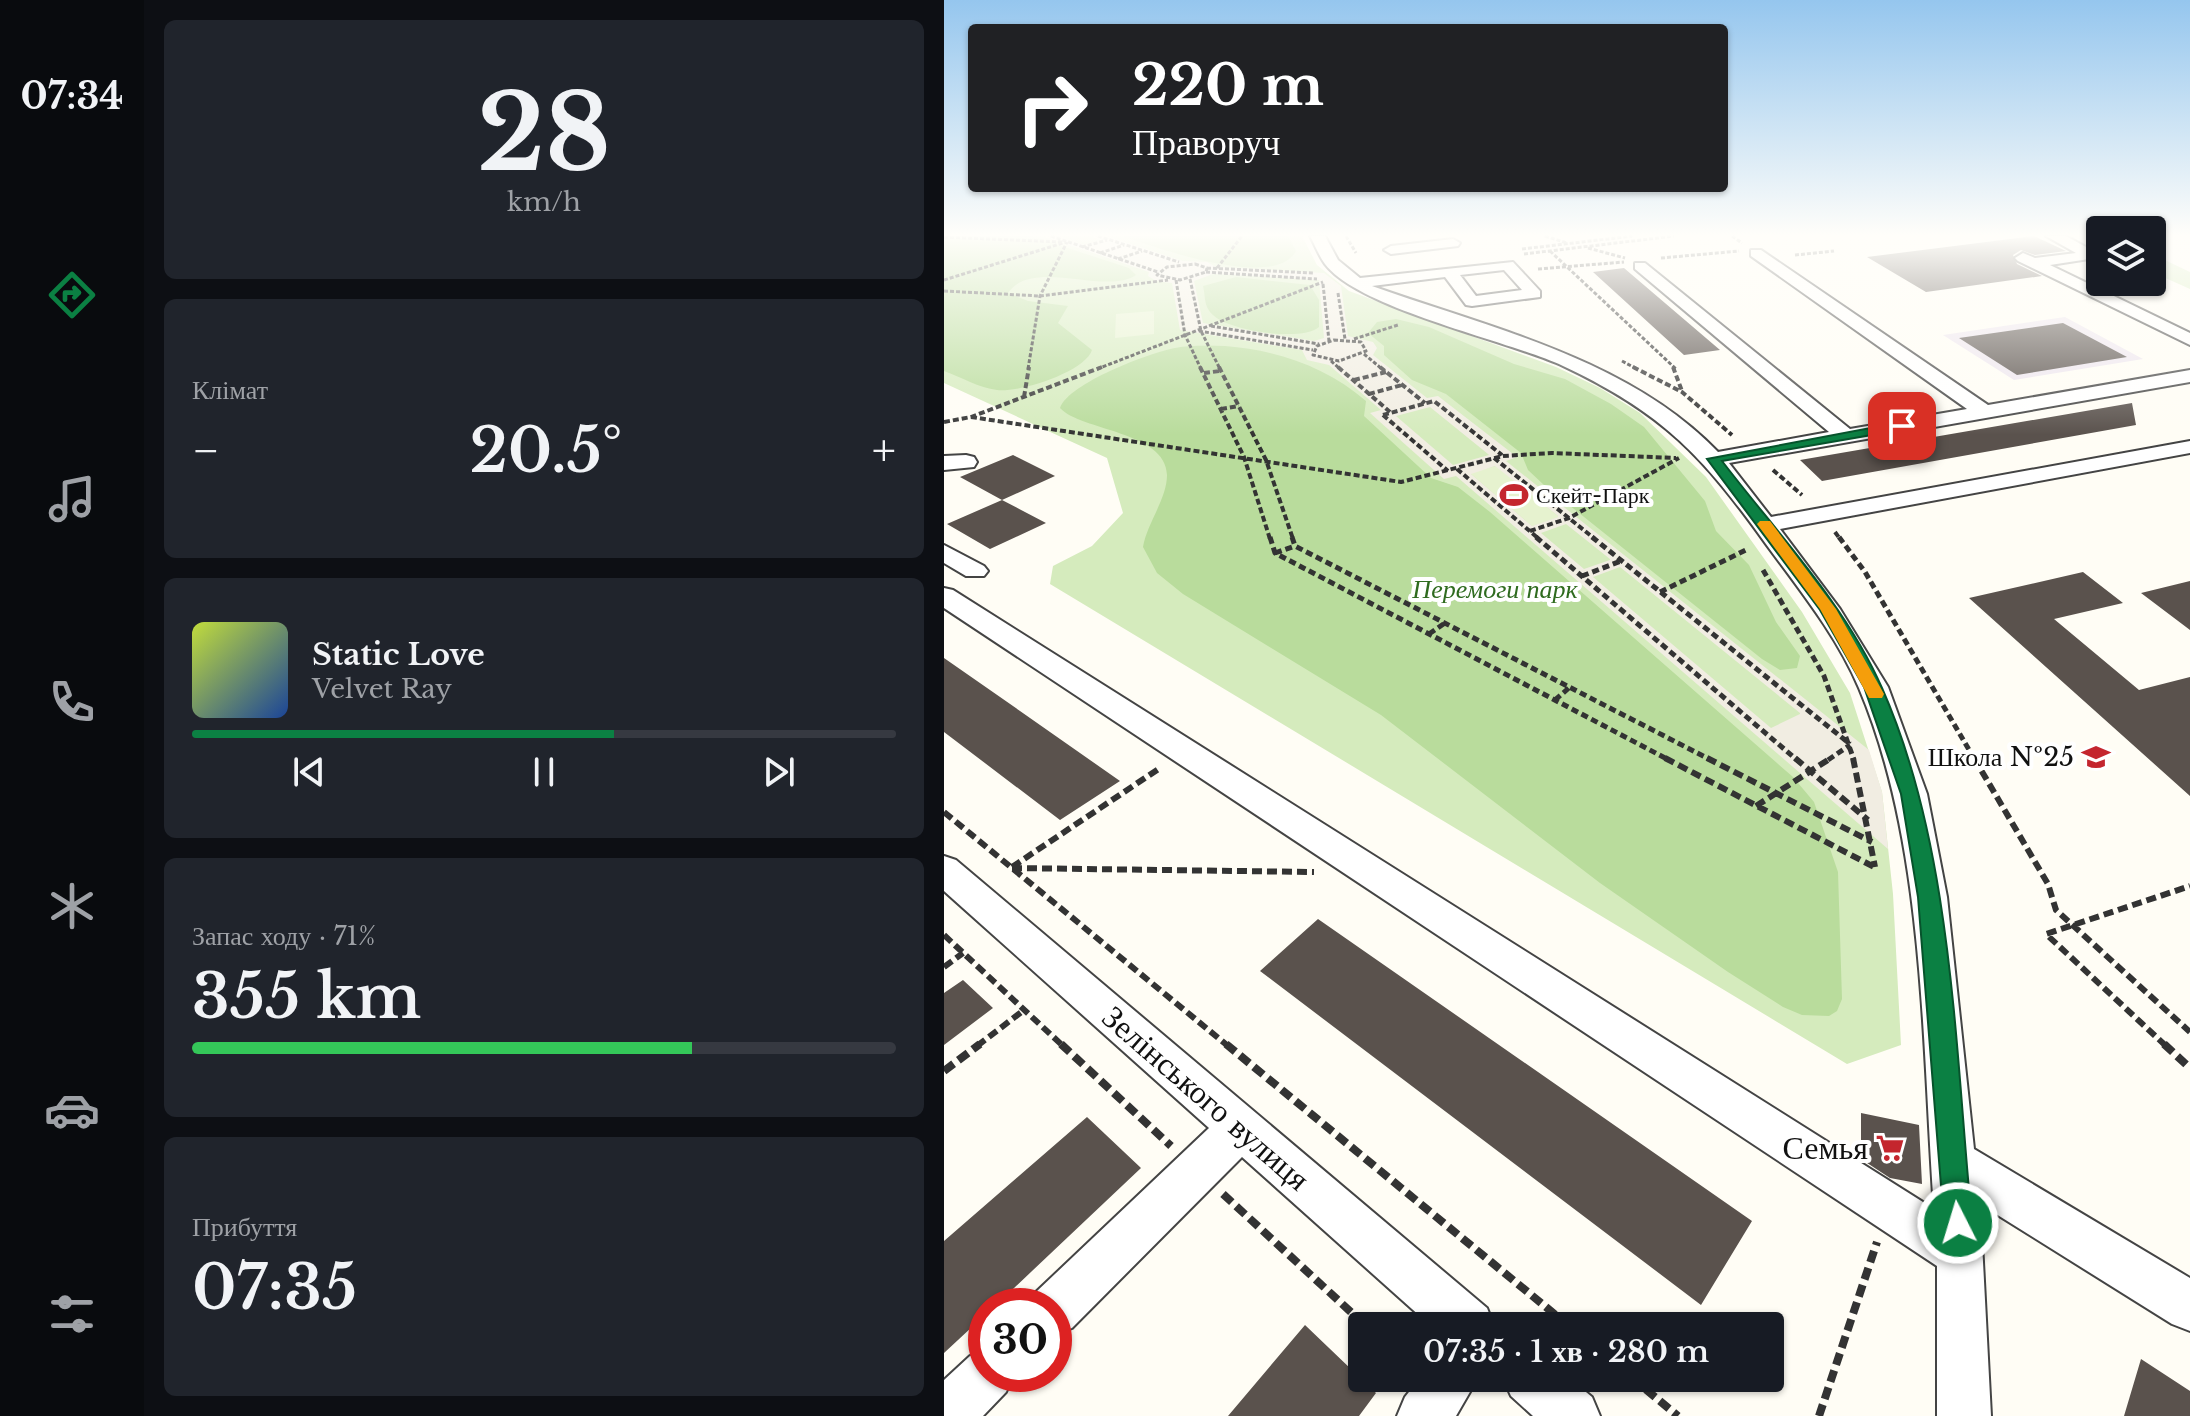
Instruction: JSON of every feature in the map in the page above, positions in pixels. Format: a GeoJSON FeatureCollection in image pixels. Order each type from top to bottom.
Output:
{"type":"FeatureCollection","features":[{"type":"Feature","properties":{"kind":"street"},"geometry":{"type":"LineString","coordinates":[[1398,302],[1569,362],[1615,383],[1656,409],[1752,531],[1827,609],[1873,687],[1911,794],[1929,897],[1961,1254],[1964,1416]]}},
{"type":"Feature","properties":{"kind":"street"},"geometry":{"type":"LineString","coordinates":[[1684,302],[1846,436]]}},
{"type":"Feature","properties":{"kind":"street"},"geometry":{"type":"LineString","coordinates":[[1827,302],[1985,412]]}},
{"type":"Feature","properties":{"kind":"street"},"geometry":{"type":"LineString","coordinates":[[2113,302],[2190,340]]}},
{"type":"Feature","properties":{"kind":"street"},"geometry":{"type":"LineString","coordinates":[[1699,462],[2190,376]]}},
{"type":"Feature","properties":{"kind":"street"},"geometry":{"type":"LineString","coordinates":[[1752,531],[2190,447]]}},
{"type":"Feature","properties":{"kind":"street"},"geometry":{"type":"LineString","coordinates":[[944,552],[975,571],[944,586]]}},
{"type":"Feature","properties":{"kind":"street"},"geometry":{"type":"LineString","coordinates":[[944,596],[1961,1254]]}},
{"type":"Feature","properties":{"kind":"street","name":"Зелінського вулиця"},"geometry":{"type":"LineString","coordinates":[[944,870],[1453,1312]]}},
{"type":"Feature","properties":{"kind":"street"},"geometry":{"type":"LineString","coordinates":[[1072,1292],[1240,1128]]}},
{"type":"Feature","properties":{"kind":"street"},"geometry":{"type":"LineString","coordinates":[[1953,1162],[2190,1306]]}},
{"type":"Feature","properties":{"kind":"street"},"geometry":{"type":"LineString","coordinates":[[945,1416],[970,1392]]}},
{"type":"Feature","properties":{"kind":"street"},"geometry":{"type":"LineString","coordinates":[[1424,1416],[1442,1392]]}},
{"type":"Feature","properties":{"kind":"street"},"geometry":{"type":"LineString","coordinates":[[1545,1392],[1573,1416]]}},
{"type":"Feature","properties":{"kind":"path"},"geometry":{"type":"LineString","coordinates":[[1024,397],[1039,302]]}},
{"type":"Feature","properties":{"kind":"path"},"geometry":{"type":"LineString","coordinates":[[1180,302],[1185,335],[1244,457],[1275,553],[1876,868],[1865,792],[1833,689],[1792,613],[1757,562]]}},
{"type":"Feature","properties":{"kind":"path"},"geometry":{"type":"LineString","coordinates":[[1194,302],[1199,329],[1266,460],[1295,546],[1872,842]]}},
{"type":"Feature","properties":{"kind":"path"},"geometry":{"type":"LineString","coordinates":[[944,422],[971,417],[1271,302]]}},
{"type":"Feature","properties":{"kind":"path"},"geometry":{"type":"LineString","coordinates":[[1325,302],[1329,341]]}},
{"type":"Feature","properties":{"kind":"path"},"geometry":{"type":"LineString","coordinates":[[1340,302],[1345,339]]}},
{"type":"Feature","properties":{"kind":"path"},"geometry":{"type":"LineString","coordinates":[[1605,302],[1677,370],[1682,392]]}},
{"type":"Feature","properties":{"kind":"path"},"geometry":{"type":"LineString","coordinates":[[1351,340],[1401,324]]}},
{"type":"Feature","properties":{"kind":"path"},"geometry":{"type":"LineString","coordinates":[[1209,326],[1320,344]]}},
{"type":"Feature","properties":{"kind":"path"},"geometry":{"type":"LineString","coordinates":[[1184,329],[1199,329],[1313,350]]}},
{"type":"Feature","properties":{"kind":"path"},"geometry":{"type":"LineString","coordinates":[[1261,341],[1269,336]]}},
{"type":"Feature","properties":{"kind":"path"},"geometry":{"type":"LineString","coordinates":[[1313,350],[1320,344],[1345,339],[1364,344],[1367,349],[1364,354],[1331,361]]}},
{"type":"Feature","properties":{"kind":"path"},"geometry":{"type":"LineString","coordinates":[[1313,350],[1316,357],[1331,361],[1391,413]]}},
{"type":"Feature","properties":{"kind":"path"},"geometry":{"type":"LineString","coordinates":[[1364,354],[1426,403]]}},
{"type":"Feature","properties":{"kind":"path"},"geometry":{"type":"LineString","coordinates":[[1204,373],[1220,371]]}},
{"type":"Feature","properties":{"kind":"path"},"geometry":{"type":"LineString","coordinates":[[1354,380],[1387,372]]}},
{"type":"Feature","properties":{"kind":"path"},"geometry":{"type":"LineString","coordinates":[[1369,394],[1403,385]]}},
{"type":"Feature","properties":{"kind":"path"},"geometry":{"type":"LineString","coordinates":[[1448,472],[1383,415],[1434,401],[1503,456]]}},
{"type":"Feature","properties":{"kind":"path"},"geometry":{"type":"LineString","coordinates":[[1221,409],[1239,406]]}},
{"type":"Feature","properties":{"kind":"path"},"geometry":{"type":"LineString","coordinates":[[971,417],[1401,482],[1503,456],[1552,453],[1680,458],[1699,462]]}},
{"type":"Feature","properties":{"kind":"path"},"geometry":{"type":"LineString","coordinates":[[1674,451],[1680,458],[1699,462]]}},
{"type":"Feature","properties":{"kind":"path"},"geometry":{"type":"LineString","coordinates":[[1494,458],[1850,745]]}},
{"type":"Feature","properties":{"kind":"path"},"geometry":{"type":"LineString","coordinates":[[1530,531],[1569,518],[1680,458]]}},
{"type":"Feature","properties":{"kind":"path"},"geometry":{"type":"LineString","coordinates":[[1457,469],[1869,821]]}},
{"type":"Feature","properties":{"kind":"path"},"geometry":{"type":"LineString","coordinates":[[1660,592],[1748,549],[1752,531]]}},
{"type":"Feature","properties":{"kind":"path"},"geometry":{"type":"LineString","coordinates":[[1835,532],[1865,572],[2048,884],[2056,910],[2190,1032]]}},
{"type":"Feature","properties":{"kind":"path"},"geometry":{"type":"LineString","coordinates":[[1275,553],[1295,546]]}},
{"type":"Feature","properties":{"kind":"path"},"geometry":{"type":"LineString","coordinates":[[1582,576],[1621,561]]}},
{"type":"Feature","properties":{"kind":"path"},"geometry":{"type":"LineString","coordinates":[[1429,634],[1445,623]]}},
{"type":"Feature","properties":{"kind":"path"},"geometry":{"type":"LineString","coordinates":[[1555,700],[1570,687]]}},
{"type":"Feature","properties":{"kind":"path"},"geometry":{"type":"LineString","coordinates":[[1756,806],[1850,745]]}},
{"type":"Feature","properties":{"kind":"path"},"geometry":{"type":"LineString","coordinates":[[1011,868],[1184,752]]}},
{"type":"Feature","properties":{"kind":"path"},"geometry":{"type":"LineString","coordinates":[[944,812],[1552,1312]]}},
{"type":"Feature","properties":{"kind":"path"},"geometry":{"type":"LineString","coordinates":[[1011,868],[1372,873]]}},
{"type":"Feature","properties":{"kind":"path"},"geometry":{"type":"LineString","coordinates":[[2190,886],[2046,934],[2190,1068]]}},
{"type":"Feature","properties":{"kind":"path"},"geometry":{"type":"LineString","coordinates":[[944,935],[1351,1312]]}},
{"type":"Feature","properties":{"kind":"path"},"geometry":{"type":"LineString","coordinates":[[944,967],[963,953]]}},
{"type":"Feature","properties":{"kind":"path"},"geometry":{"type":"LineString","coordinates":[[944,1071],[1024,1010]]}},
{"type":"Feature","properties":{"kind":"path"},"geometry":{"type":"LineString","coordinates":[[1819,1416],[1889,1207]]}},
{"type":"Feature","properties":{"kind":"path"},"geometry":{"type":"LineString","coordinates":[[1649,1392],[1678,1416]]}},
{"type":"Feature","properties":{"kind":"shaded area"},"geometry":{"type":"Polygon","coordinates":[[[1175,302],[1199,302],[1203,323],[1314,341],[1324,338],[1321,302],[1343,302],[1348,336],[1373,342],[1377,348],[1373,355],[1427,398],[1438,396],[1517,457],[1506,461],[1869,750],[1882,792],[1888,849],[1456,476],[1444,479],[1370,413],[1381,410],[1329,365],[1307,360],[1302,350],[1180,330],[1175,302]],[[1430,407],[1396,416],[1453,465],[1489,455],[1430,407]],[[1495,466],[1471,474],[1532,526],[1558,517],[1558,516],[1495,466]],[[1566,524],[1541,533],[1584,569],[1610,560],[1566,524]],[[1620,567],[1593,577],[1771,728],[1800,714],[1620,567]]]}},
{"type":"Feature","properties":{"kind":"shaded area"},"geometry":{"type":"Polygon","coordinates":[[[2065,317],[2143,359],[2014,380],[1943,335],[2065,317]]]}},
{"type":"Feature","properties":{"kind":"green space","name":"Перемоги парк"},"geometry":{"type":"Polygon","coordinates":[[[944,302],[1379,302],[1556,367],[1600,388],[1640,413],[1706,477],[1802,612],[1850,693],[1882,792],[1893,894],[1901,1045],[1847,1064],[1050,584],[1053,566],[1092,546],[1123,513],[1107,458],[944,383],[944,302]]]}},
{"type":"Feature","properties":{"kind":"green space"},"geometry":{"type":"Polygon","coordinates":[[[944,302],[1037,302],[1068,306],[1058,323],[1092,350],[1087,358],[1065,373],[1007,390],[990,389],[944,371],[944,302]]]}},
{"type":"Feature","properties":{"kind":"green space"},"geometry":{"type":"Polygon","coordinates":[[[1205,302],[1319,302],[1319,327],[1298,334],[1266,333],[1221,321],[1205,302]]]}},
{"type":"Feature","properties":{"kind":"green space"},"geometry":{"type":"Polygon","coordinates":[[[1154,311],[1154,334],[1115,338],[1116,314],[1154,311]]]}},
{"type":"Feature","properties":{"kind":"green space"},"geometry":{"type":"Polygon","coordinates":[[[1396,319],[1429,327],[1514,364],[1565,379],[1611,404],[1644,427],[1705,501],[1716,531],[1749,565],[1776,622],[1800,656],[1797,668],[1780,670],[1762,659],[1544,485],[1528,470],[1521,453],[1446,394],[1412,380],[1384,355],[1384,346],[1368,333],[1377,322],[1396,319]]]}},
{"type":"Feature","properties":{"kind":"green space"},"geometry":{"type":"Polygon","coordinates":[[[1225,346],[1300,362],[1351,389],[1366,401],[1364,416],[1431,478],[1458,487],[1490,512],[1793,777],[1814,802],[1838,872],[1842,999],[1837,1011],[1829,1016],[1802,1015],[1783,1007],[1728,972],[1600,883],[1381,715],[1183,594],[1157,573],[1143,547],[1166,484],[1163,460],[1153,449],[1138,441],[1085,422],[1060,408],[1066,398],[1093,379],[1147,356],[1175,348],[1225,346]]]}},
{"type":"Feature","properties":{"kind":"green space","name":"Скейт-Парк"},"geometry":{"type":"Polygon","coordinates":[[[1496,466],[1559,517],[1532,526],[1470,473],[1496,466]]]}},
{"type":"Feature","properties":{"kind":"building"},"geometry":{"type":"Polygon","coordinates":[[[1626,302],[1664,302],[1720,350],[1684,355],[1626,302]]]}},
{"type":"Feature","properties":{"kind":"building"},"geometry":{"type":"Polygon","coordinates":[[[2063,323],[2127,357],[2017,375],[1959,338],[2063,323]]]}},
{"type":"Feature","properties":{"kind":"building"},"geometry":{"type":"Polygon","coordinates":[[[2132,403],[2136,425],[1822,481],[1800,460],[2132,403]]]}},
{"type":"Feature","properties":{"kind":"building"},"geometry":{"type":"Polygon","coordinates":[[[1013,455],[1055,476],[1002,500],[960,477],[1013,455]]]}},
{"type":"Feature","properties":{"kind":"building"},"geometry":{"type":"Polygon","coordinates":[[[1002,500],[1046,523],[990,549],[947,524],[1002,500]]]}},
{"type":"Feature","properties":{"kind":"building"},"geometry":{"type":"Polygon","coordinates":[[[2083,572],[2123,603],[2054,619],[2139,690],[2190,677],[2190,796],[1969,598],[2083,572]]]}},
{"type":"Feature","properties":{"kind":"building"},"geometry":{"type":"Polygon","coordinates":[[[2190,581],[2190,630],[2141,593],[2190,581]]]}},
{"type":"Feature","properties":{"kind":"building"},"geometry":{"type":"Polygon","coordinates":[[[944,658],[1120,781],[1060,820],[944,732],[944,658]]]}},
{"type":"Feature","properties":{"kind":"building"},"geometry":{"type":"Polygon","coordinates":[[[1318,919],[1752,1221],[1701,1305],[1260,971],[1318,919]]]}},
{"type":"Feature","properties":{"kind":"building"},"geometry":{"type":"Polygon","coordinates":[[[963,980],[993,1008],[944,1045],[944,993],[963,980]]]}},
{"type":"Feature","properties":{"kind":"building"},"geometry":{"type":"Polygon","coordinates":[[[1861,1113],[1919,1125],[1922,1184],[1890,1178],[1861,1159],[1861,1113]]]}},
{"type":"Feature","properties":{"kind":"building"},"geometry":{"type":"Polygon","coordinates":[[[1087,1117],[1141,1168],[1014,1288],[968,1288],[968,1331],[944,1353],[944,1241],[1087,1117]]]}},
{"type":"Feature","properties":{"kind":"building"},"geometry":{"type":"Polygon","coordinates":[[[1305,1325],[1348,1366],[1348,1392],[1376,1393],[1359,1416],[1228,1416],[1305,1325]]]}},
{"type":"Feature","properties":{"kind":"building"},"geometry":{"type":"Polygon","coordinates":[[[2141,1359],[2190,1391],[2190,1416],[2124,1416],[2141,1359]]]}},
{"type":"Feature","properties":{"kind":"slow traffic"},"geometry":{"type":"LineString","coordinates":[[1765,524],[1827,609],[1876,694]]}},
{"type":"Feature","properties":{"kind":"place","name":"Скейт-Парк"},"geometry":{"type":"Point","coordinates":[1514,495]}},
{"type":"Feature","properties":{"kind":"place","name":"Школа №25"},"geometry":{"type":"Point","coordinates":[2096,757]}},
{"type":"Feature","properties":{"kind":"place","name":"Семья"},"geometry":{"type":"Point","coordinates":[1890,1148]}},
{"type":"Feature","properties":{"kind":"route"},"geometry":{"type":"LineString","coordinates":[[1902,426],[1713,459],[1827,609],[1873,687],[1911,794],[1929,897],[1958,1223]]}}]}
